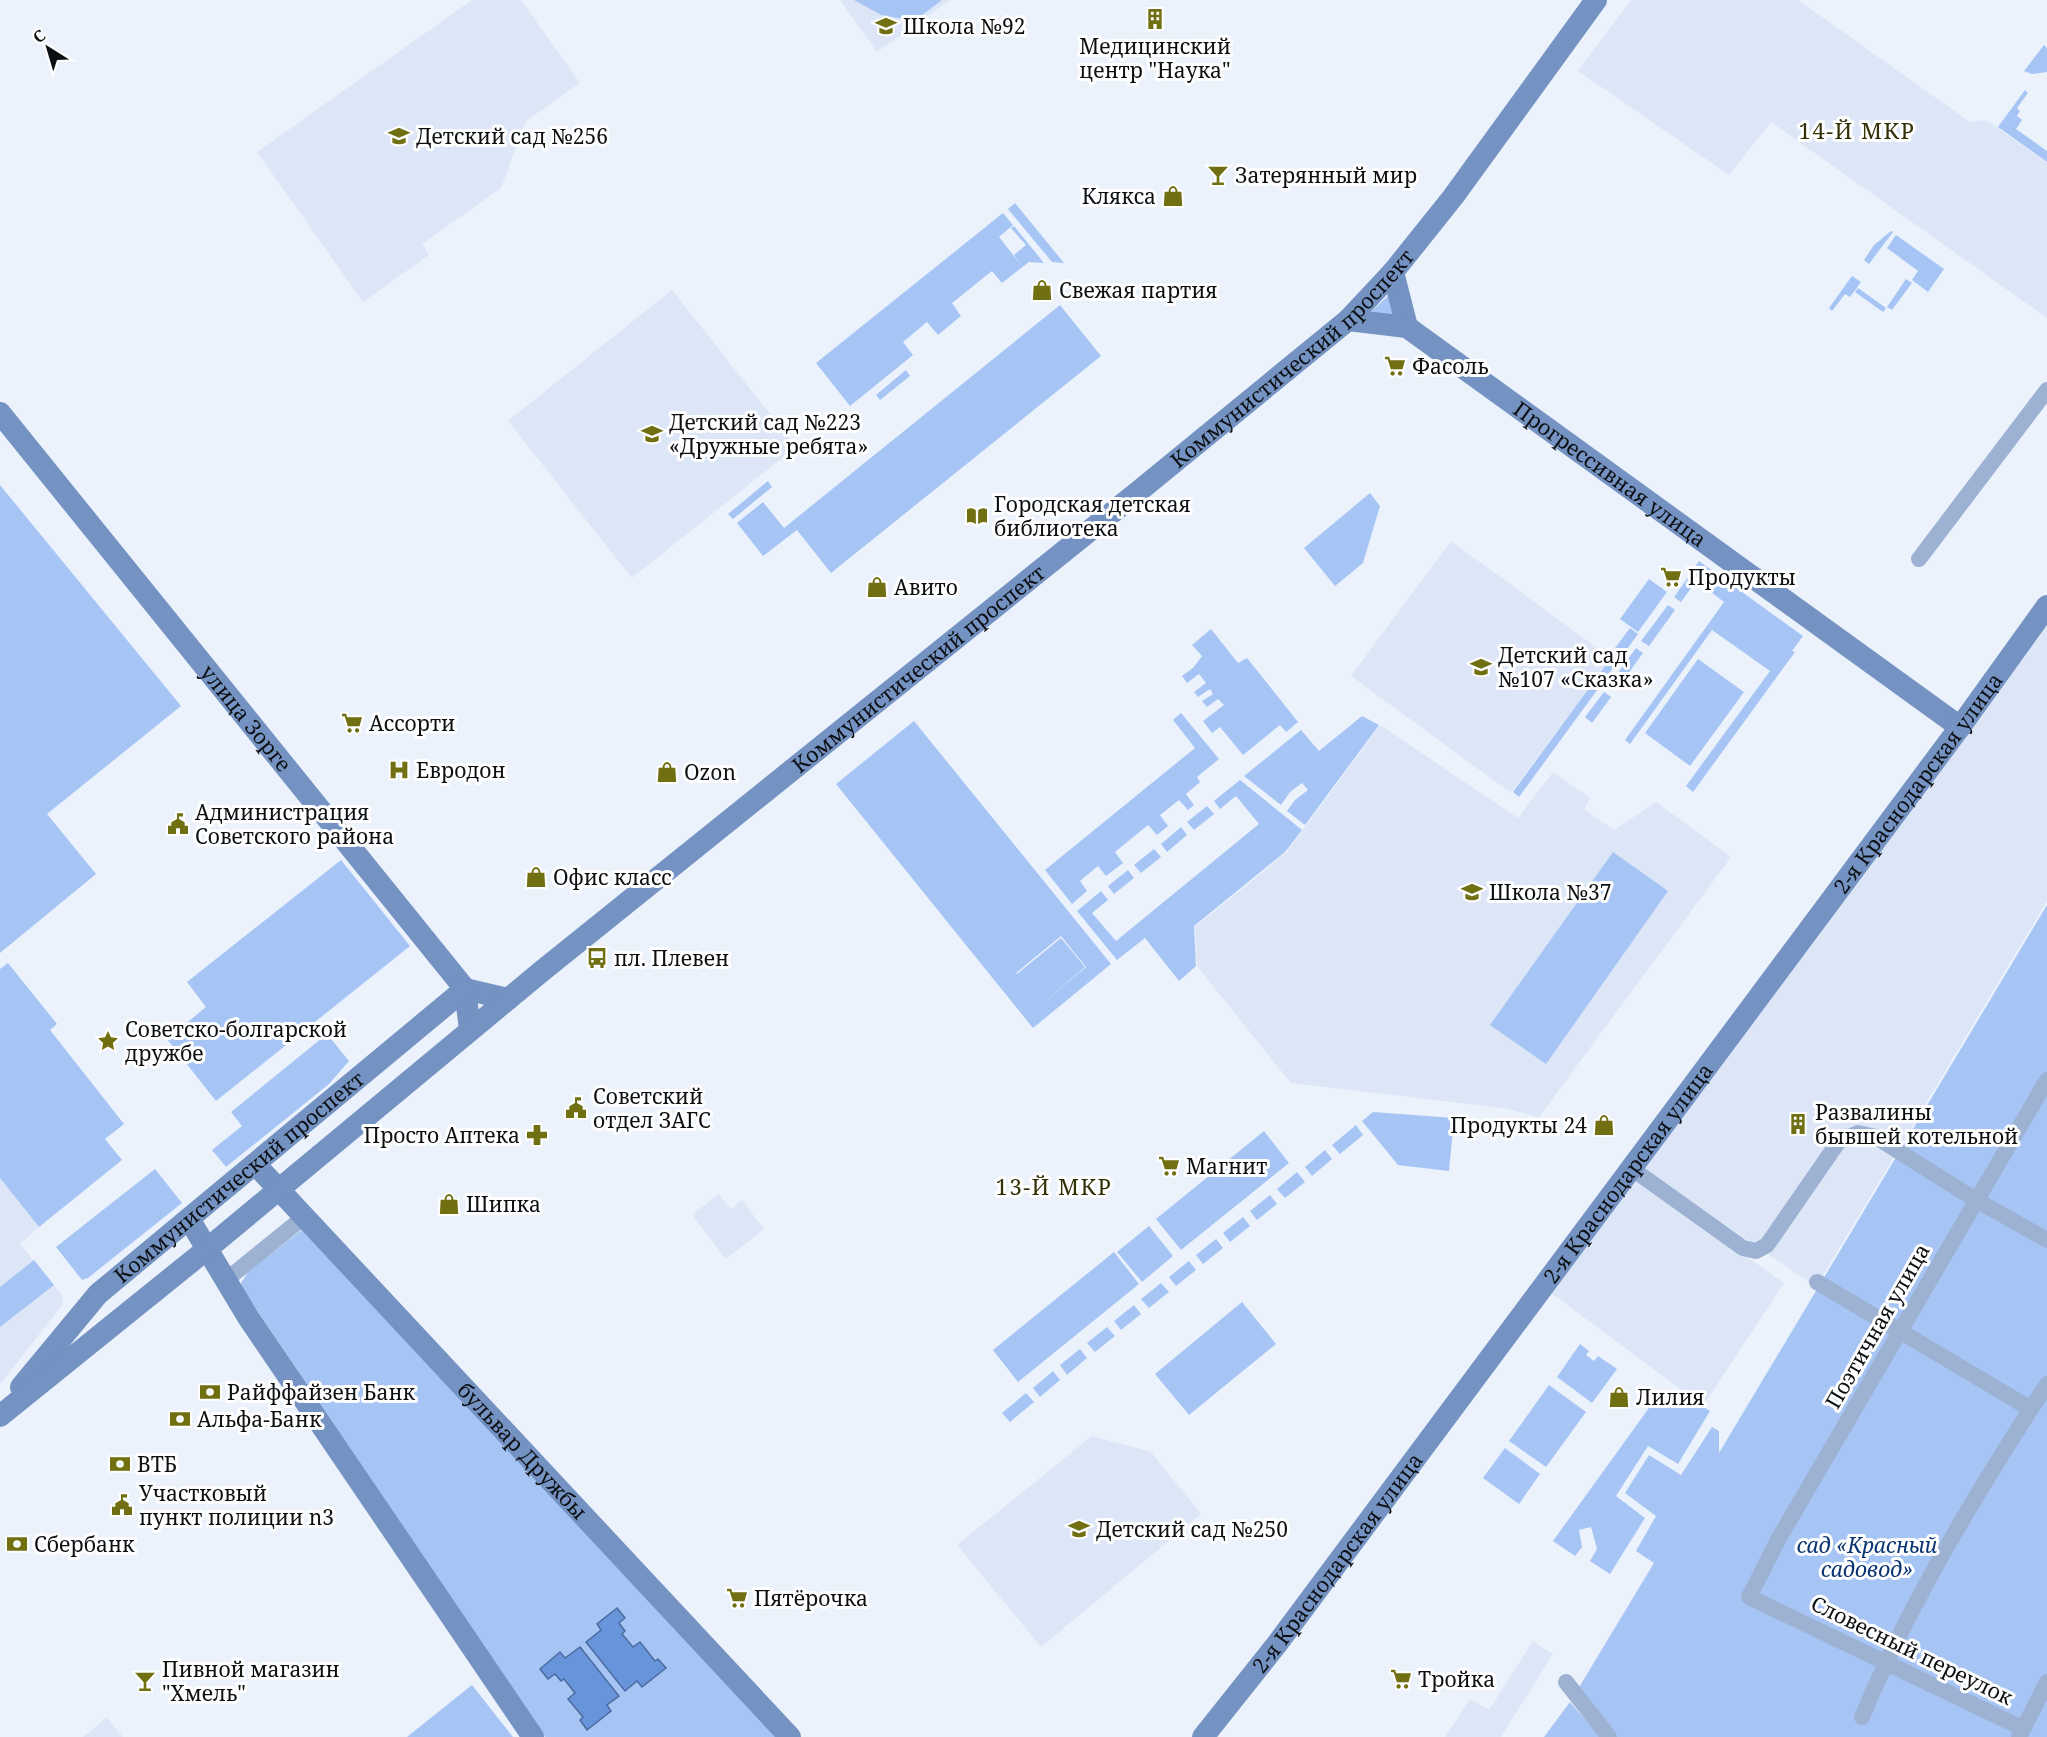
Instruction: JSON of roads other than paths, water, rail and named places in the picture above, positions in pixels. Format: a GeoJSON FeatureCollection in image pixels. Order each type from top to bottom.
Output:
{"type":"FeatureCollection","features":[{"type":"Feature","properties":{"kind":"street","name":"Коммунистический проспект"},"geometry":{"type":"LineString","coordinates":[[0,1414],[207,1249],[508,999],[1348,320],[1393,272],[1453,197],[1596,0]]}},
{"type":"Feature","properties":{"kind":"street"},"geometry":{"type":"LineString","coordinates":[[1348,320],[1407,327],[1393,272]]}},
{"type":"Feature","properties":{"kind":"street","name":"Прогрессивная улица"},"geometry":{"type":"LineString","coordinates":[[1407,327],[1960,727]]}},
{"type":"Feature","properties":{"kind":"street"},"geometry":{"type":"LineString","coordinates":[[1919,559],[2047,390]]}},
{"type":"Feature","properties":{"kind":"street","name":"улица Зорге"},"geometry":{"type":"LineString","coordinates":[[0,413],[465,989]]}},
{"type":"Feature","properties":{"kind":"street","name":"2-я Краснодарская улица"},"geometry":{"type":"LineString","coordinates":[[1203,1737],[1276,1644],[1960,727],[2047,606]]}},
{"type":"Feature","properties":{"kind":"street","name":"Коммунистический проспект"},"geometry":{"type":"LineString","coordinates":[[0,1414],[98,1294],[465,989]]}},
{"type":"Feature","properties":{"kind":"street"},"geometry":{"type":"LineString","coordinates":[[471,1030],[465,989],[508,999]]}},
{"type":"Feature","properties":{"kind":"street","name":"Поэтичная улица"},"geometry":{"type":"LineString","coordinates":[[1749,1597],[1779,1538],[2047,1080]]}},
{"type":"Feature","properties":{"kind":"street"},"geometry":{"type":"LineString","coordinates":[[1631,1168],[1743,1248],[1755,1251],[1767,1245],[1839,1141],[1858,1133],[1876,1137],[1977,1200],[2047,1240]]}},
{"type":"Feature","properties":{"kind":"street","name":"бульвар Дружбы"},"geometry":{"type":"LineString","coordinates":[[255,1164],[790,1737]]}},
{"type":"Feature","properties":{"kind":"street"},"geometry":{"type":"LineString","coordinates":[[226,1280],[304,1217]]}},
{"type":"Feature","properties":{"kind":"street"},"geometry":{"type":"LineString","coordinates":[[189,1219],[248,1317],[533,1737]]}},
{"type":"Feature","properties":{"kind":"street"},"geometry":{"type":"LineString","coordinates":[[1817,1282],[2031,1409]]}},
{"type":"Feature","properties":{"kind":"street"},"geometry":{"type":"LineString","coordinates":[[1862,1717],[1885,1661],[1925,1584],[2047,1384]]}},
{"type":"Feature","properties":{"kind":"street","name":"Словесный переулок"},"geometry":{"type":"LineString","coordinates":[[1749,1597],[1885,1661],[2021,1733]]}},
{"type":"Feature","properties":{"kind":"street"},"geometry":{"type":"LineString","coordinates":[[1566,1682],[1609,1737]]}},
{"type":"Feature","properties":{"kind":"street"},"geometry":{"type":"LineString","coordinates":[[2021,1733],[2047,1682]]}},
{"type":"Feature","properties":{"kind":"place","name":"Медицинский центр \"Наука\""},"geometry":{"type":"Point","coordinates":[1155,19]}},
{"type":"Feature","properties":{"kind":"place","name":"Школа №92"},"geometry":{"type":"Point","coordinates":[886,26]}},
{"type":"Feature","properties":{"kind":"place","name":"Детский сад №256"},"geometry":{"type":"Point","coordinates":[399,136]}},
{"type":"Feature","properties":{"kind":"place","name":"Затерянный мир"},"geometry":{"type":"Point","coordinates":[1218,175]}},
{"type":"Feature","properties":{"kind":"place","name":"Клякса"},"geometry":{"type":"Point","coordinates":[1173,196]}},
{"type":"Feature","properties":{"kind":"place","name":"Свежая партия"},"geometry":{"type":"Point","coordinates":[1042,290]}},
{"type":"Feature","properties":{"kind":"place","name":"Фасоль"},"geometry":{"type":"Point","coordinates":[1395,366]}},
{"type":"Feature","properties":{"kind":"place","name":"Детский сад №223 «Дружные ребята»"},"geometry":{"type":"Point","coordinates":[652,434]}},
{"type":"Feature","properties":{"kind":"place","name":"Городская детская библиотека"},"geometry":{"type":"Point","coordinates":[977,516]}},
{"type":"Feature","properties":{"kind":"place","name":"Продукты"},"geometry":{"type":"Point","coordinates":[1671,577]}},
{"type":"Feature","properties":{"kind":"place","name":"Авито"},"geometry":{"type":"Point","coordinates":[877,587]}},
{"type":"Feature","properties":{"kind":"place","name":"Детский сад №107 «Сказка»"},"geometry":{"type":"Point","coordinates":[1481,667]}},
{"type":"Feature","properties":{"kind":"place","name":"Ассорти"},"geometry":{"type":"Point","coordinates":[352,723]}},
{"type":"Feature","properties":{"kind":"place","name":"Евродон"},"geometry":{"type":"Point","coordinates":[399,770]}},
{"type":"Feature","properties":{"kind":"place","name":"Ozon"},"geometry":{"type":"Point","coordinates":[667,772]}},
{"type":"Feature","properties":{"kind":"place","name":"Администрация Советского района"},"geometry":{"type":"Point","coordinates":[178,824]}},
{"type":"Feature","properties":{"kind":"place","name":"Офис класс"},"geometry":{"type":"Point","coordinates":[536,877]}},
{"type":"Feature","properties":{"kind":"place","name":"Школа №37"},"geometry":{"type":"Point","coordinates":[1472,892]}},
{"type":"Feature","properties":{"kind":"place","name":"пл. Плевен"},"geometry":{"type":"Point","coordinates":[597,958]}},
{"type":"Feature","properties":{"kind":"place","name":"Советско-болгарской дружбе"},"geometry":{"type":"Point","coordinates":[108,1041]}},
{"type":"Feature","properties":{"kind":"place","name":"Советский отдел ЗАГС"},"geometry":{"type":"Point","coordinates":[576,1108]}},
{"type":"Feature","properties":{"kind":"place","name":"Развалины бывшей котельной"},"geometry":{"type":"Point","coordinates":[1798,1124]}},
{"type":"Feature","properties":{"kind":"place","name":"Продукты 24"},"geometry":{"type":"Point","coordinates":[1604,1125]}},
{"type":"Feature","properties":{"kind":"place","name":"Просто Аптека"},"geometry":{"type":"Point","coordinates":[537,1135]}},
{"type":"Feature","properties":{"kind":"place","name":"Магнит"},"geometry":{"type":"Point","coordinates":[1169,1166]}},
{"type":"Feature","properties":{"kind":"place","name":"Шипка"},"geometry":{"type":"Point","coordinates":[449,1204]}},
{"type":"Feature","properties":{"kind":"place","name":"Райффайзен Банк"},"geometry":{"type":"Point","coordinates":[210,1392]}},
{"type":"Feature","properties":{"kind":"place","name":"Лилия"},"geometry":{"type":"Point","coordinates":[1619,1397]}},
{"type":"Feature","properties":{"kind":"place","name":"Альфа-Банк"},"geometry":{"type":"Point","coordinates":[180,1419]}},
{"type":"Feature","properties":{"kind":"place","name":"ВТБ"},"geometry":{"type":"Point","coordinates":[120,1464]}},
{"type":"Feature","properties":{"kind":"place","name":"Участковый пункт полиции n3"},"geometry":{"type":"Point","coordinates":[122,1505]}},
{"type":"Feature","properties":{"kind":"place","name":"Детский сад №250"},"geometry":{"type":"Point","coordinates":[1079,1529]}},
{"type":"Feature","properties":{"kind":"place","name":"Сбербанк"},"geometry":{"type":"Point","coordinates":[17,1544]}},
{"type":"Feature","properties":{"kind":"place","name":"Пятёрочка"},"geometry":{"type":"Point","coordinates":[737,1598]}},
{"type":"Feature","properties":{"kind":"place","name":"Тройка"},"geometry":{"type":"Point","coordinates":[1401,1679]}},
{"type":"Feature","properties":{"kind":"place","name":"Пивной магазин \"Хмель\""},"geometry":{"type":"Point","coordinates":[145,1681]}},
{"type":"Feature","properties":{"kind":"district","name":"14-Й МКР"},"geometry":{"type":"Point","coordinates":[1857,130]}},
{"type":"Feature","properties":{"kind":"district","name":"13-Й МКР"},"geometry":{"type":"Point","coordinates":[1054,1186]}},
{"type":"Feature","properties":{"kind":"park label","name":"сад «Красный садовод»"},"geometry":{"type":"Point","coordinates":[1867,1557]}}]}
